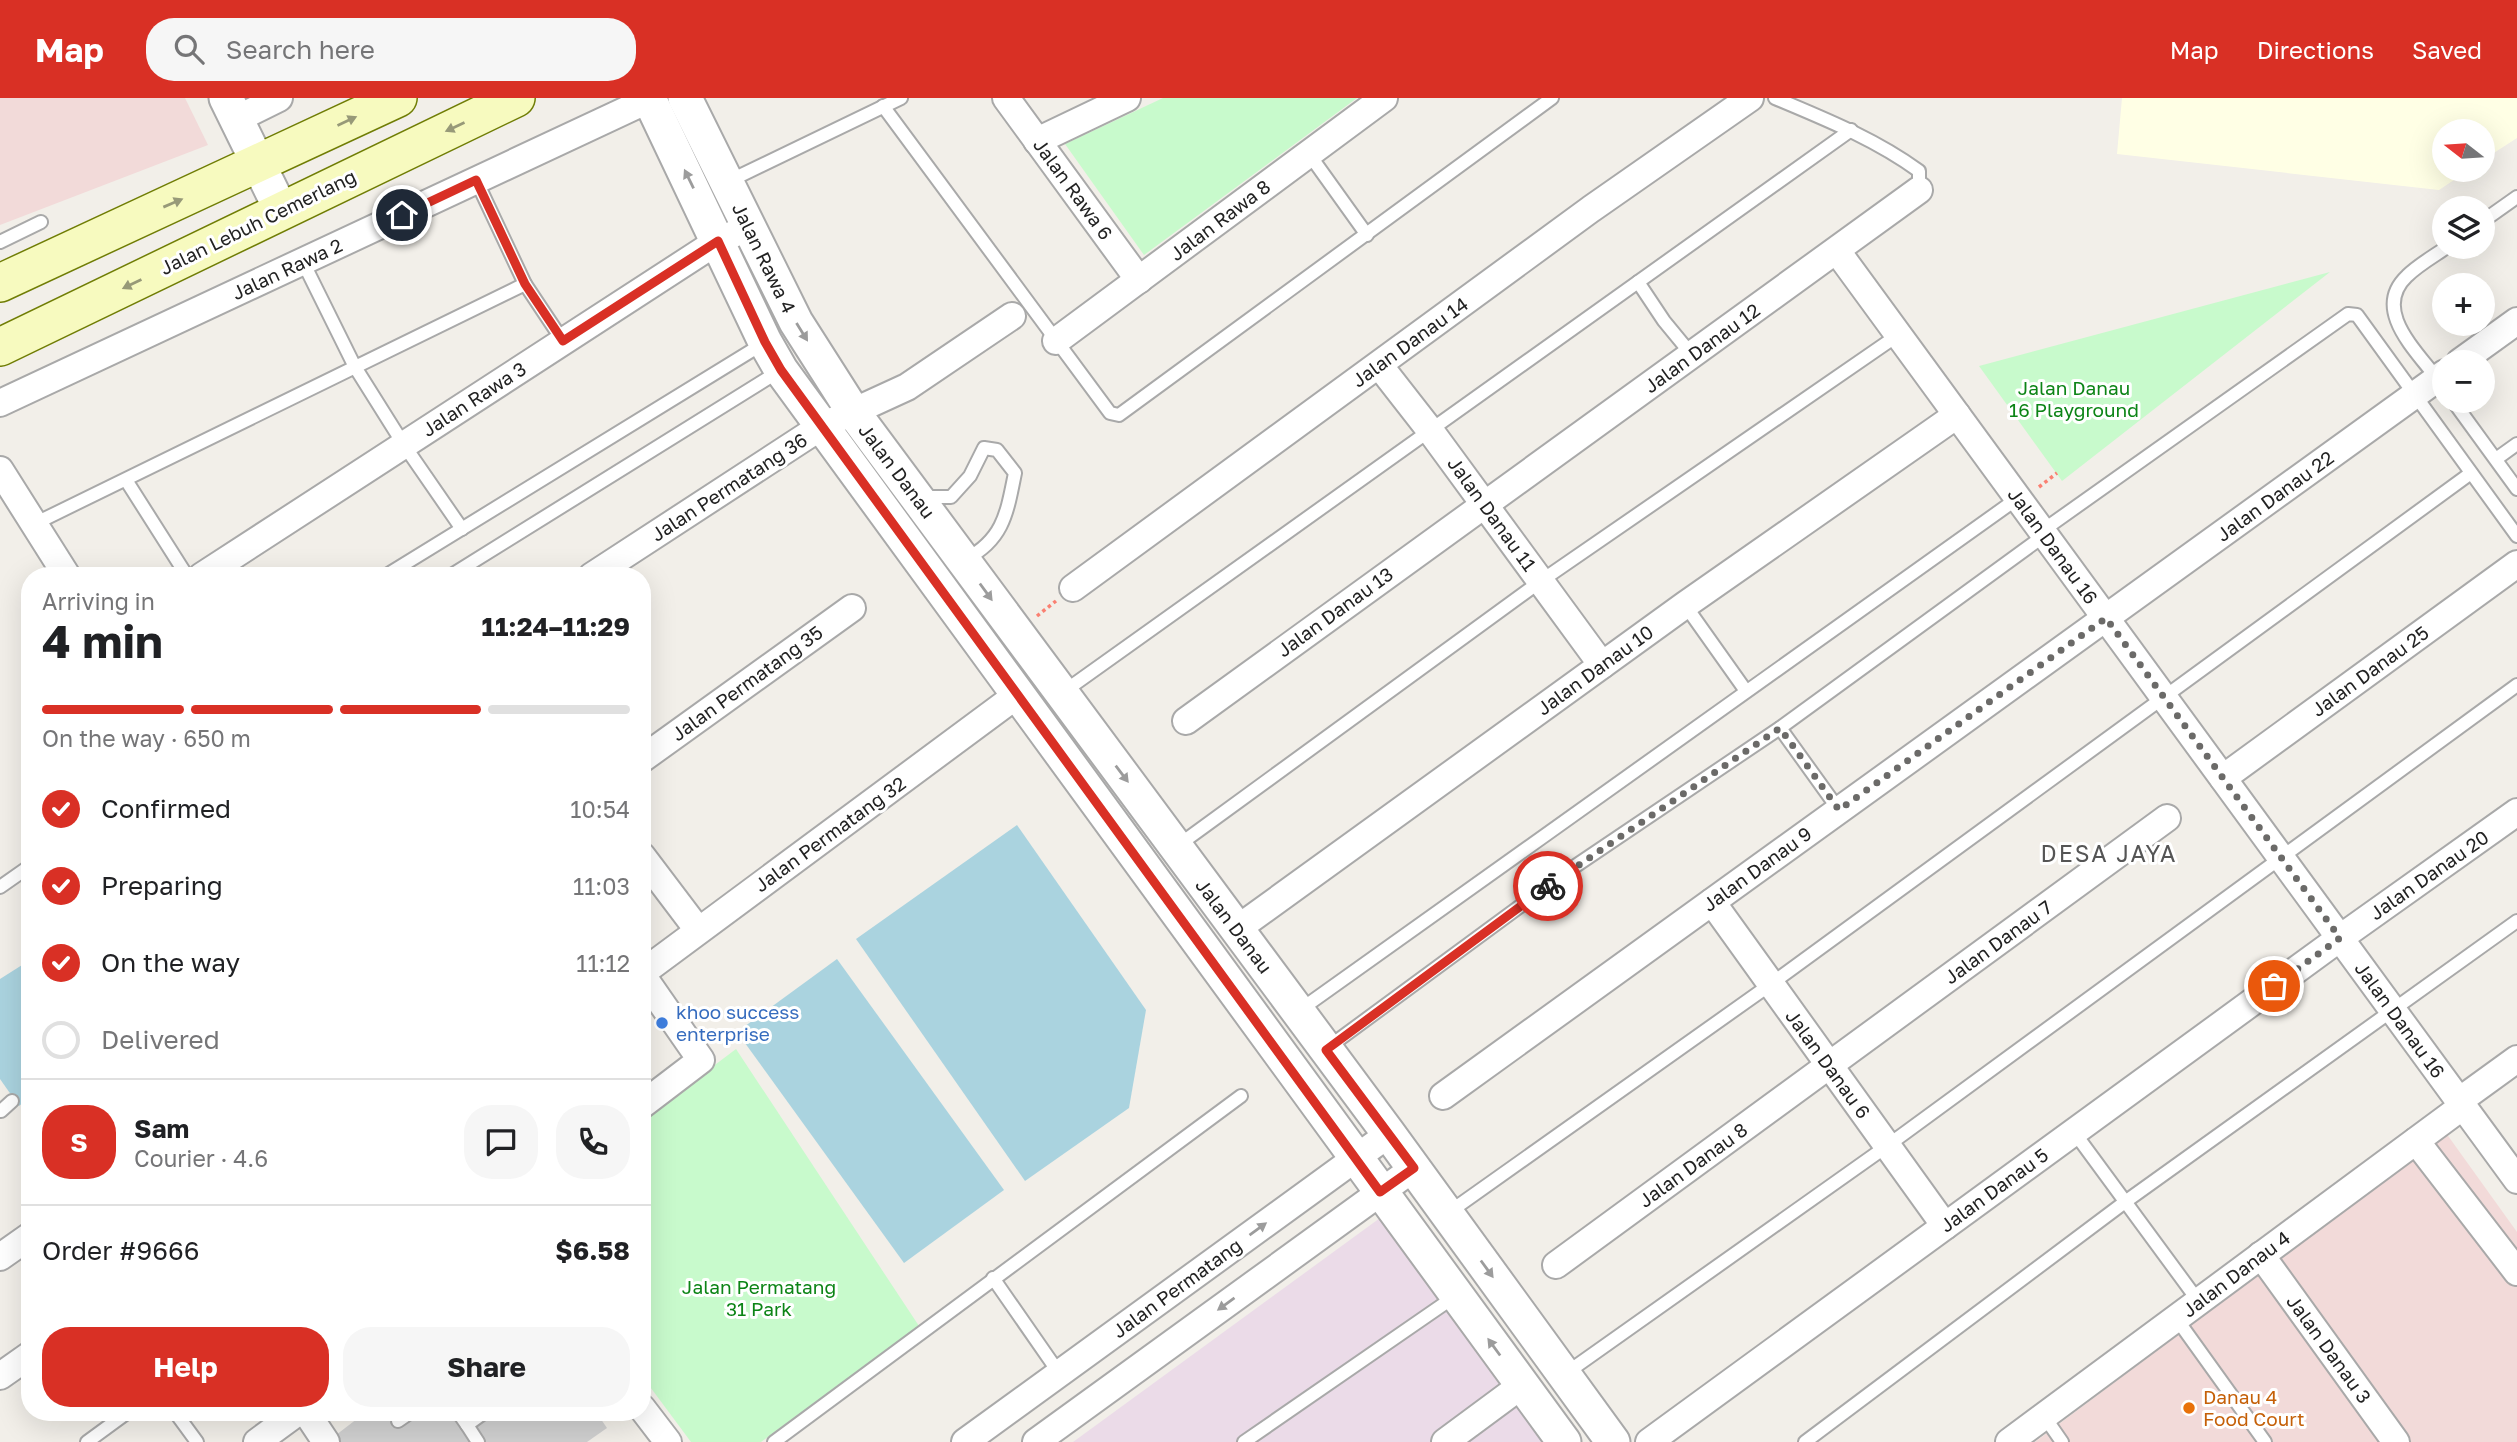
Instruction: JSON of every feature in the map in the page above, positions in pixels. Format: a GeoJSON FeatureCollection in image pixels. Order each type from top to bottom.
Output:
{"type":"FeatureCollection","features":[{"type":"Feature","properties":{"kind":"main road"},"geometry":{"type":"LineString","coordinates":[[0,283],[398,98]]}},
{"type":"Feature","properties":{"kind":"main road","name":"Jalan Lebuh Cemerlang"},"geometry":{"type":"LineString","coordinates":[[0,347],[516,98]]}},
{"type":"Feature","properties":{"kind":"street"},"geometry":{"type":"LineString","coordinates":[[232,108],[279,98]]}},
{"type":"Feature","properties":{"kind":"street","name":"Jalan Rawa 4"},"geometry":{"type":"LineString","coordinates":[[650,98],[773,356],[822,426]]}},
{"type":"Feature","properties":{"kind":"street","name":"Jalan Rawa 2"},"geometry":{"type":"LineString","coordinates":[[0,403],[650,98]]}},
{"type":"Feature","properties":{"kind":"street","name":"Jalan Rawa 4"},"geometry":{"type":"LineString","coordinates":[[685,98],[796,322],[853,413]]}},
{"type":"Feature","properties":{"kind":"street","name":"Jalan Rawa 6"},"geometry":{"type":"LineString","coordinates":[[1006,98],[1139,280]]}},
{"type":"Feature","properties":{"kind":"street"},"geometry":{"type":"LineString","coordinates":[[1038,141],[1127,98]]}},
{"type":"Feature","properties":{"kind":"street","name":"Jalan Rawa 8"},"geometry":{"type":"LineString","coordinates":[[1056,341],[1384,98]]}},
{"type":"Feature","properties":{"kind":"street","name":"Jalan Danau 14"},"geometry":{"type":"LineString","coordinates":[[1073,588],[1591,209],[1750,98]]}},
{"type":"Feature","properties":{"kind":"street"},"geometry":{"type":"LineString","coordinates":[[232,108],[275,139],[296,145]]}},
{"type":"Feature","properties":{"kind":"street"},"geometry":{"type":"LineString","coordinates":[[232,108],[281,210]]}},
{"type":"Feature","properties":{"kind":"street","name":"Jalan Danau 12"},"geometry":{"type":"LineString","coordinates":[[1484,503],[1919,190]]}},
{"type":"Feature","properties":{"kind":"street","name":"Jalan Rawa 3"},"geometry":{"type":"LineString","coordinates":[[216,567],[718,241],[749,227]]}},
{"type":"Feature","properties":{"kind":"street","name":"Jalan Danau 16"},"geometry":{"type":"LineString","coordinates":[[1837,251],[2517,1180]]}},
{"type":"Feature","properties":{"kind":"street","name":"Jalan Permatang 36"},"geometry":{"type":"LineString","coordinates":[[606,567],[822,426],[907,387],[1012,316]]}},
{"type":"Feature","properties":{"kind":"street"},"geometry":{"type":"LineString","coordinates":[[2477,350],[2517,321]]}},
{"type":"Feature","properties":{"kind":"street","name":"Jalan Danau 11"},"geometry":{"type":"LineString","coordinates":[[1379,365],[1602,665]]}},
{"type":"Feature","properties":{"kind":"street","name":"Jalan Danau 22"},"geometry":{"type":"LineString","coordinates":[[2106,618],[2415,395],[2432,386]]}},
{"type":"Feature","properties":{"kind":"street","name":"Jalan Danau"},"geometry":{"type":"LineString","coordinates":[[853,413],[1389,1134],[1613,1442]]}},
{"type":"Feature","properties":{"kind":"street","name":"Jalan Danau 10"},"geometry":{"type":"LineString","coordinates":[[1237,929],[1685,605],[1957,415]]}},
{"type":"Feature","properties":{"kind":"street","name":"Jalan Danau"},"geometry":{"type":"LineString","coordinates":[[822,426],[1564,1442]]}},
{"type":"Feature","properties":{"kind":"street"},"geometry":{"type":"LineString","coordinates":[[0,470],[61,567]]}},
{"type":"Feature","properties":{"kind":"street","name":"Jalan Danau 13"},"geometry":{"type":"LineString","coordinates":[[1186,721],[1484,503]]}},
{"type":"Feature","properties":{"kind":"street","name":"Jalan Danau 25"},"geometry":{"type":"LineString","coordinates":[[2223,778],[2517,564]]}},
{"type":"Feature","properties":{"kind":"street","name":"Jalan Permatang 35"},"geometry":{"type":"LineString","coordinates":[[651,753],[852,608]]}},
{"type":"Feature","properties":{"kind":"street","name":"Jalan Danau 9"},"geometry":{"type":"LineString","coordinates":[[1443,1096],[2106,618]]}},
{"type":"Feature","properties":{"kind":"street","name":"Jalan Permatang 32"},"geometry":{"type":"LineString","coordinates":[[651,967],[1017,695]]}},
{"type":"Feature","properties":{"kind":"street","name":"Jalan Danau 20"},"geometry":{"type":"LineString","coordinates":[[2340,938],[2517,812]]}},
{"type":"Feature","properties":{"kind":"street","name":"Jalan Danau 7"},"geometry":{"type":"LineString","coordinates":[[1829,1065],[2167,818]]}},
{"type":"Feature","properties":{"kind":"street"},"geometry":{"type":"LineString","coordinates":[[651,868],[698,930]]}},
{"type":"Feature","properties":{"kind":"street","name":"Jalan Danau 6"},"geometry":{"type":"LineString","coordinates":[[1712,902],[1945,1226]]}},
{"type":"Feature","properties":{"kind":"street","name":"Jalan Danau 5"},"geometry":{"type":"LineString","coordinates":[[1648,1442],[2340,938]]}},
{"type":"Feature","properties":{"kind":"street"},"geometry":{"type":"LineString","coordinates":[[651,987],[701,1060],[651,1098]]}},
{"type":"Feature","properties":{"kind":"street","name":"Jalan Danau 4"},"geometry":{"type":"LineString","coordinates":[[2009,1442],[2416,1141],[2517,1059]]}},
{"type":"Feature","properties":{"kind":"street","name":"Jalan Danau 8"},"geometry":{"type":"LineString","coordinates":[[1556,1265],[1829,1065]]}},
{"type":"Feature","properties":{"kind":"street","name":"Jalan Permatang"},"geometry":{"type":"LineString","coordinates":[[965,1442],[1389,1134]]}},
{"type":"Feature","properties":{"kind":"street"},"geometry":{"type":"LineString","coordinates":[[2416,1141],[2517,1272]]}},
{"type":"Feature","properties":{"kind":"street"},"geometry":{"type":"LineString","coordinates":[[1036,1442],[1414,1168]]}},
{"type":"Feature","properties":{"kind":"street"},"geometry":{"type":"LineString","coordinates":[[0,1258],[21,1243]]}},
{"type":"Feature","properties":{"kind":"street","name":"Jalan Danau 3"},"geometry":{"type":"LineString","coordinates":[[2261,1255],[2396,1442]]}},
{"type":"Feature","properties":{"kind":"street"},"geometry":{"type":"LineString","coordinates":[[0,1376],[21,1361]]}},
{"type":"Feature","properties":{"kind":"street"},"geometry":{"type":"LineString","coordinates":[[1445,1442],[1522,1385]]}},
{"type":"Feature","properties":{"kind":"street"},"geometry":{"type":"LineString","coordinates":[[1003,1414],[1023,1442]]}},
{"type":"Feature","properties":{"kind":"street"},"geometry":{"type":"LineString","coordinates":[[651,1420],[668,1442]]}},
{"type":"Feature","properties":{"kind":"street"},"geometry":{"type":"LineString","coordinates":[[257,1442],[286,1421]]}},
{"type":"Feature","properties":{"kind":"street"},"geometry":{"type":"LineString","coordinates":[[312,1421],[326,1442]]}},
{"type":"Feature","properties":{"kind":"lane"},"geometry":{"type":"LineString","coordinates":[[727,182],[901,98]]}},
{"type":"Feature","properties":{"kind":"lane"},"geometry":{"type":"LineString","coordinates":[[883,106],[1110,413],[1119,415],[1552,98]]}},
{"type":"Feature","properties":{"kind":"lane"},"geometry":{"type":"LineString","coordinates":[[1775,98],[1851,130],[1919,170],[1919,190]]}},
{"type":"Feature","properties":{"kind":"lane"},"geometry":{"type":"LineString","coordinates":[[1062,693],[1851,130]]}},
{"type":"Feature","properties":{"kind":"lane"},"geometry":{"type":"LineString","coordinates":[[1309,154],[1367,234]]}},
{"type":"Feature","properties":{"kind":"lane"},"geometry":{"type":"LineString","coordinates":[[476,180],[525,284],[563,341]]}},
{"type":"Feature","properties":{"kind":"lane"},"geometry":{"type":"LineString","coordinates":[[2495,213],[2517,197]]}},
{"type":"Feature","properties":{"kind":"lane"},"geometry":{"type":"LineString","coordinates":[[0,242],[41,222]]}},
{"type":"Feature","properties":{"kind":"lane"},"geometry":{"type":"LineString","coordinates":[[2432,258],[2407,276],[2393,301],[2393,310],[2396,323],[2432,368]]}},
{"type":"Feature","properties":{"kind":"lane"},"geometry":{"type":"LineString","coordinates":[[303,262],[355,367],[404,445],[462,528]]}},
{"type":"Feature","properties":{"kind":"lane"},"geometry":{"type":"LineString","coordinates":[[1638,282],[1664,321],[1693,355]]}},
{"type":"Feature","properties":{"kind":"lane"},"geometry":{"type":"LineString","coordinates":[[34,524],[525,284]]}},
{"type":"Feature","properties":{"kind":"lane"},"geometry":{"type":"LineString","coordinates":[[1326,1050],[1568,871],[1780,728],[2347,314],[2357,315],[2517,536]]}},
{"type":"Feature","properties":{"kind":"lane"},"geometry":{"type":"LineString","coordinates":[[1176,847],[1541,581],[1899,335]]}},
{"type":"Feature","properties":{"kind":"lane"},"geometry":{"type":"LineString","coordinates":[[399,567],[462,528],[773,356]]}},
{"type":"Feature","properties":{"kind":"lane"},"geometry":{"type":"LineString","coordinates":[[463,567],[773,356]]}},
{"type":"Feature","properties":{"kind":"lane"},"geometry":{"type":"LineString","coordinates":[[2462,413],[2517,489]]}},
{"type":"Feature","properties":{"kind":"lane"},"geometry":{"type":"LineString","coordinates":[[2496,459],[2517,444]]}},
{"type":"Feature","properties":{"kind":"lane"},"geometry":{"type":"LineString","coordinates":[[916,498],[951,497],[970,476],[984,449],[997,450],[1015,473],[1004,522],[984,550],[963,560]]}},
{"type":"Feature","properties":{"kind":"lane"},"geometry":{"type":"LineString","coordinates":[[1447,1213],[1771,984],[2471,472]]}},
{"type":"Feature","properties":{"kind":"lane"},"geometry":{"type":"LineString","coordinates":[[126,480],[181,567]]}},
{"type":"Feature","properties":{"kind":"lane"},"geometry":{"type":"LineString","coordinates":[[1298,1012],[2018,498]]}},
{"type":"Feature","properties":{"kind":"lane"},"geometry":{"type":"LineString","coordinates":[[1685,605],[1746,691]]}},
{"type":"Feature","properties":{"kind":"lane"},"geometry":{"type":"LineString","coordinates":[[1564,1375],[1887,1146],[2517,685]]}},
{"type":"Feature","properties":{"kind":"lane"},"geometry":{"type":"LineString","coordinates":[[1780,728],[1839,810]]}},
{"type":"Feature","properties":{"kind":"lane"},"geometry":{"type":"LineString","coordinates":[[0,887],[21,872]]}},
{"type":"Feature","properties":{"kind":"lane"},"geometry":{"type":"LineString","coordinates":[[1805,1442],[2125,1202],[2517,921]]}},
{"type":"Feature","properties":{"kind":"lane"},"geometry":{"type":"LineString","coordinates":[[774,1442],[1241,1097]]}},
{"type":"Feature","properties":{"kind":"lane"},"geometry":{"type":"LineString","coordinates":[[0,1110],[12,1101]]}},
{"type":"Feature","properties":{"kind":"lane"},"geometry":{"type":"LineString","coordinates":[[2074,1132],[2199,1302]]}},
{"type":"Feature","properties":{"kind":"lane"},"geometry":{"type":"LineString","coordinates":[[993,1278],[1059,1373]]}},
{"type":"Feature","properties":{"kind":"lane"},"geometry":{"type":"LineString","coordinates":[[1244,1442],[1456,1295]]}},
{"type":"Feature","properties":{"kind":"lane"},"geometry":{"type":"LineString","coordinates":[[2176,1318],[2265,1442]]}},
{"type":"Feature","properties":{"kind":"lane"},"geometry":{"type":"LineString","coordinates":[[2044,1416],[2062,1442]]}},
{"type":"Feature","properties":{"kind":"lane"},"geometry":{"type":"LineString","coordinates":[[87,1442],[116,1421]]}},
{"type":"Feature","properties":{"kind":"lane"},"geometry":{"type":"LineString","coordinates":[[182,1421],[197,1442]]}},
{"type":"Feature","properties":{"kind":"lane"},"geometry":{"type":"LineString","coordinates":[[464,1421],[478,1442]]}},
{"type":"Feature","properties":{"kind":"lane"},"geometry":{"type":"LineString","coordinates":[[467,1425],[473,1421]]}},
{"type":"Feature","properties":{"kind":"path"},"geometry":{"type":"LineString","coordinates":[[1017,633],[1073,588]]}},
{"type":"Feature","properties":{"kind":"shaded area"},"geometry":{"type":"Polygon","coordinates":[[[0,98],[185,98],[208,145],[0,225],[0,98]]]}},
{"type":"Feature","properties":{"kind":"shaded area"},"geometry":{"type":"Polygon","coordinates":[[[2122,98],[2517,98],[2517,138],[2496,152],[2496,119],[2432,119],[2432,182],[2451,182],[2439,190],[2117,154],[2122,98]]]}},
{"type":"Feature","properties":{"kind":"shaded area"},"geometry":{"type":"Polygon","coordinates":[[[2446,1133],[2517,1232],[2517,1442],[2035,1442],[2446,1133]]]}},
{"type":"Feature","properties":{"kind":"shaded area"},"geometry":{"type":"Polygon","coordinates":[[[1380,1218],[1549,1442],[1073,1442],[1380,1218]]]}},
{"type":"Feature","properties":{"kind":"shaded area"},"geometry":{"type":"Polygon","coordinates":[[[354,1421],[602,1421],[607,1428],[587,1442],[341,1442],[336,1435],[354,1421]]]}},
{"type":"Feature","properties":{"kind":"green space"},"geometry":{"type":"Polygon","coordinates":[[[1163,98],[1357,98],[1144,255],[1065,144],[1163,98]]]}},
{"type":"Feature","properties":{"kind":"green space","name":"Jalan Danau 16 Playground"},"geometry":{"type":"Polygon","coordinates":[[[2330,272],[2062,481],[1979,366],[2330,272]]]}},
{"type":"Feature","properties":{"kind":"green space","name":"Jalan Permatang 31 Park"},"geometry":{"type":"Polygon","coordinates":[[[736,1049],[919,1326],[761,1442],[691,1442],[651,1388],[651,1113],[736,1049]]]}},
{"type":"Feature","properties":{"kind":"water"},"geometry":{"type":"Polygon","coordinates":[[[1017,825],[1146,1010],[1129,1108],[1025,1181],[856,939],[1017,825]]]}},
{"type":"Feature","properties":{"kind":"water"},"geometry":{"type":"Polygon","coordinates":[[[837,959],[1004,1190],[904,1263],[737,1032],[837,959]]]}},
{"type":"Feature","properties":{"kind":"water"},"geometry":{"type":"Polygon","coordinates":[[[21,966],[19,1106],[0,1079],[0,979],[21,966]]]}},
{"type":"Feature","properties":{"kind":"way so far"},"geometry":{"type":"LineString","coordinates":[[1548,886],[1780,728],[1839,810],[2106,618],[2340,938],[2274,986]]}},
{"type":"Feature","properties":{"kind":"place","name":"khoo success enterprise"},"geometry":{"type":"Point","coordinates":[662,1023]}},
{"type":"Feature","properties":{"kind":"place","name":"Danau 4 Food Court"},"geometry":{"type":"Point","coordinates":[2189,1408]}},
{"type":"Feature","properties":{"kind":"district","name":"DESA JAYA"},"geometry":{"type":"Point","coordinates":[2109,854]}},
{"type":"Feature","properties":{"kind":"route"},"geometry":{"type":"LineString","coordinates":[[402,215],[476,180],[525,284],[563,341],[718,241],[781,370],[1380,1192],[1414,1168],[1326,1050],[1548,886]]}}]}
